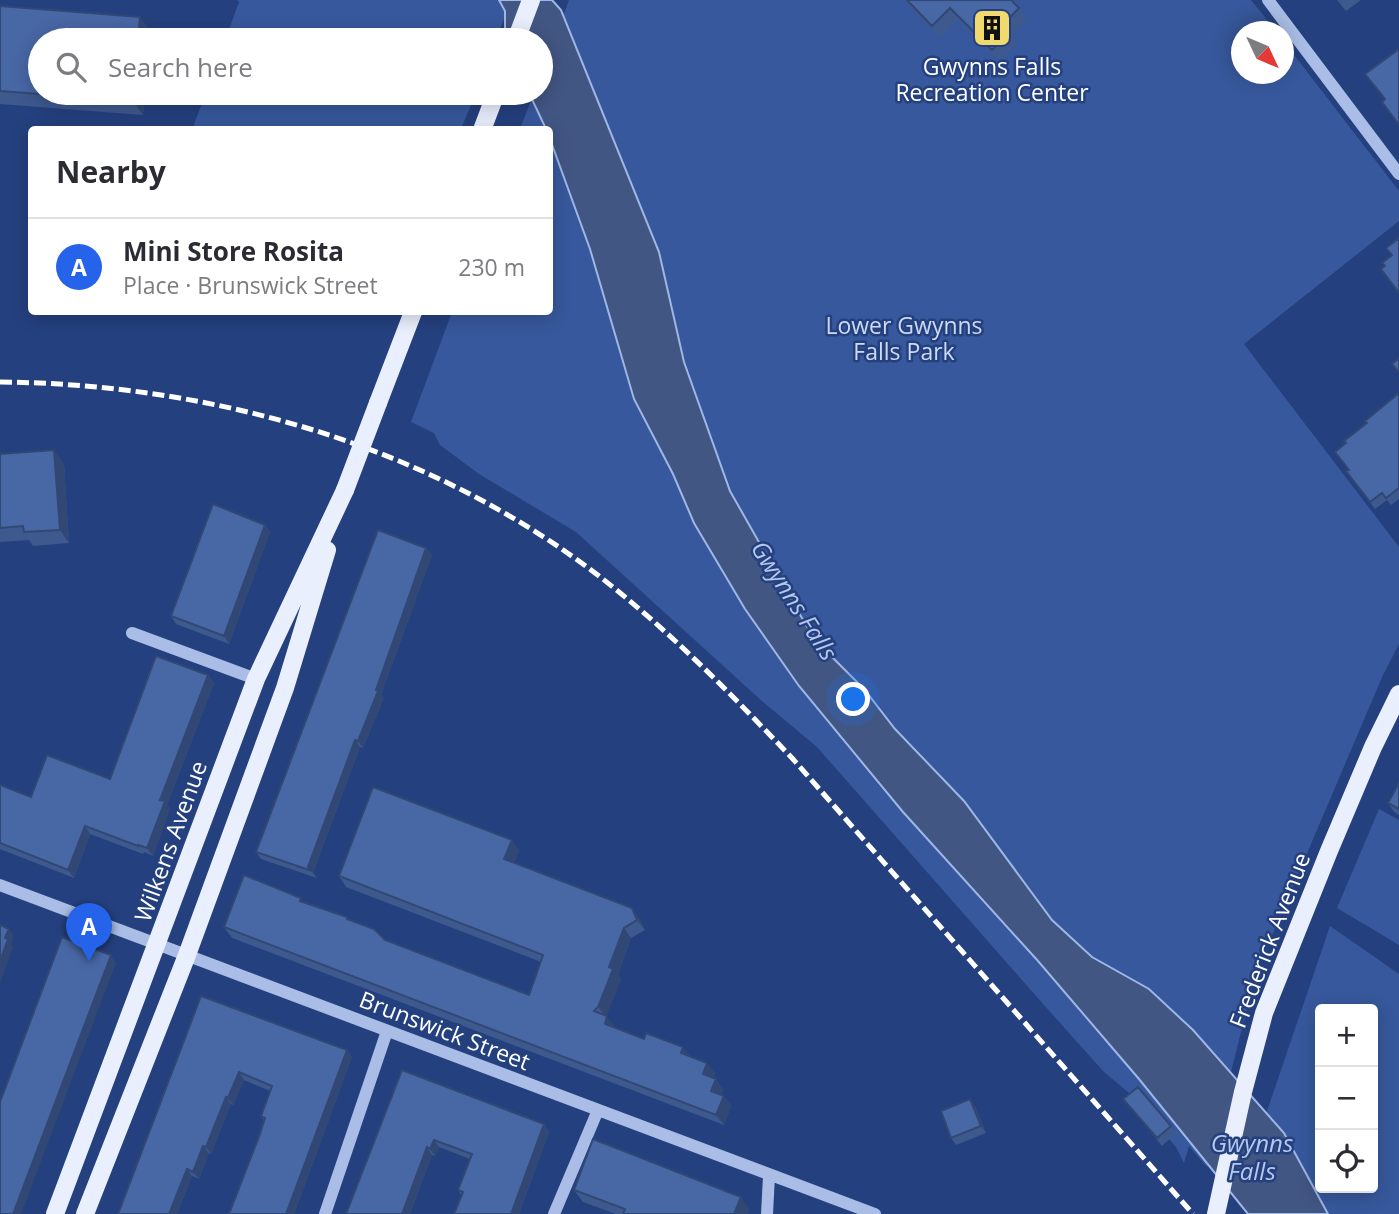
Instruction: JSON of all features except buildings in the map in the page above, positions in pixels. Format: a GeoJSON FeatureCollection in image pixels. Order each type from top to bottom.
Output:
{"type":"FeatureCollection","features":[{"type":"Feature","properties":{"kind":"main road"},"geometry":{"type":"LineString","coordinates":[[520,28],[531,0]]}},
{"type":"Feature","properties":{"kind":"main road"},"geometry":{"type":"LineString","coordinates":[[483,126],[491,105]]}},
{"type":"Feature","properties":{"kind":"main road","name":"Wilkens Avenue"},"geometry":{"type":"LineString","coordinates":[[85,1214],[187,955],[285,688],[345,490],[412,315]]}},
{"type":"Feature","properties":{"kind":"main road","name":"Wilkens Avenue"},"geometry":{"type":"LineString","coordinates":[[55,1214],[256,679],[345,490]]}},
{"type":"Feature","properties":{"kind":"main road","name":"Frederick Avenue"},"geometry":{"type":"LineString","coordinates":[[1216,1214],[1255,1043],[1286,955],[1373,747],[1399,694]]}},
{"type":"Feature","properties":{"kind":"street"},"geometry":{"type":"LineString","coordinates":[[1268,0],[1399,174]]}},
{"type":"Feature","properties":{"kind":"street"},"geometry":{"type":"LineString","coordinates":[[132,633],[256,679]]}},
{"type":"Feature","properties":{"kind":"street","name":"Brunswick Street"},"geometry":{"type":"LineString","coordinates":[[0,885],[875,1214]]}},
{"type":"Feature","properties":{"kind":"street"},"geometry":{"type":"LineString","coordinates":[[325,1214],[387,1031]]}},
{"type":"Feature","properties":{"kind":"street"},"geometry":{"type":"LineString","coordinates":[[554,1214],[598,1110]]}},
{"type":"Feature","properties":{"kind":"street"},"geometry":{"type":"LineString","coordinates":[[767,1214],[769,1176]]}},
{"type":"Feature","properties":{"kind":"green space"},"geometry":{"type":"Polygon","coordinates":[[[237,0],[511,0],[500,28],[229,28],[239,2],[237,0]]]}},
{"type":"Feature","properties":{"kind":"green space","name":"Lower Gwynns Falls Park"},"geometry":{"type":"Polygon","coordinates":[[[569,0],[1251,0],[1268,21],[1231,21],[1231,84],[1294,84],[1294,55],[1399,191],[1399,221],[1244,344],[1399,547],[1399,644],[1383,675],[1256,973],[1207,1167],[1189,1146],[1184,1163],[1176,1147],[1129,1093],[1103,1071],[817,747],[763,702],[576,532],[479,474],[440,445],[434,433],[411,422],[451,315],[553,315],[553,126],[521,126],[529,105],[553,105],[553,43],[569,0]]]}},
{"type":"Feature","properties":{"kind":"green space"},"geometry":{"type":"Polygon","coordinates":[[[201,105],[471,105],[462,126],[193,126],[201,105]]]}},
{"type":"Feature","properties":{"kind":"green space"},"geometry":{"type":"Polygon","coordinates":[[[1379,809],[1399,820],[1399,945],[1337,908],[1379,809]]]}},
{"type":"Feature","properties":{"kind":"green space"},"geometry":{"type":"Polygon","coordinates":[[[1330,926],[1399,974],[1399,1214],[1327,1214],[1266,1114],[1330,926]]]}},
{"type":"Feature","properties":{"kind":"water","name":"Gwynns Falls"},"geometry":{"type":"Polygon","coordinates":[[[499,0],[552,0],[561,10],[659,252],[684,362],[730,491],[807,627],[864,689],[895,729],[964,801],[1052,920],[1092,957],[1149,989],[1193,1030],[1284,1133],[1328,1214],[1248,1214],[1139,1079],[1038,961],[903,812],[799,686],[745,609],[694,523],[673,474],[634,399],[590,249],[553,147],[553,126],[545,126],[535,105],[553,105],[553,28],[505,28],[505,11],[499,0]]]}},
{"type":"Feature","properties":{"kind":"railway"},"geometry":{"type":"LineString","coordinates":[[0,382],[79,385],[158,395],[236,409],[313,430],[388,456],[460,489],[529,528],[595,573],[673,639],[792,758],[1193,1214]]}},
{"type":"Feature","properties":{"kind":"place","name":"Gwynns Falls Recreation Center"},"geometry":{"type":"Point","coordinates":[992,28]}},
{"type":"Feature","properties":{"kind":"place","name":"Mini Store Rosita"},"geometry":{"type":"Point","coordinates":[89,961]}}]}
